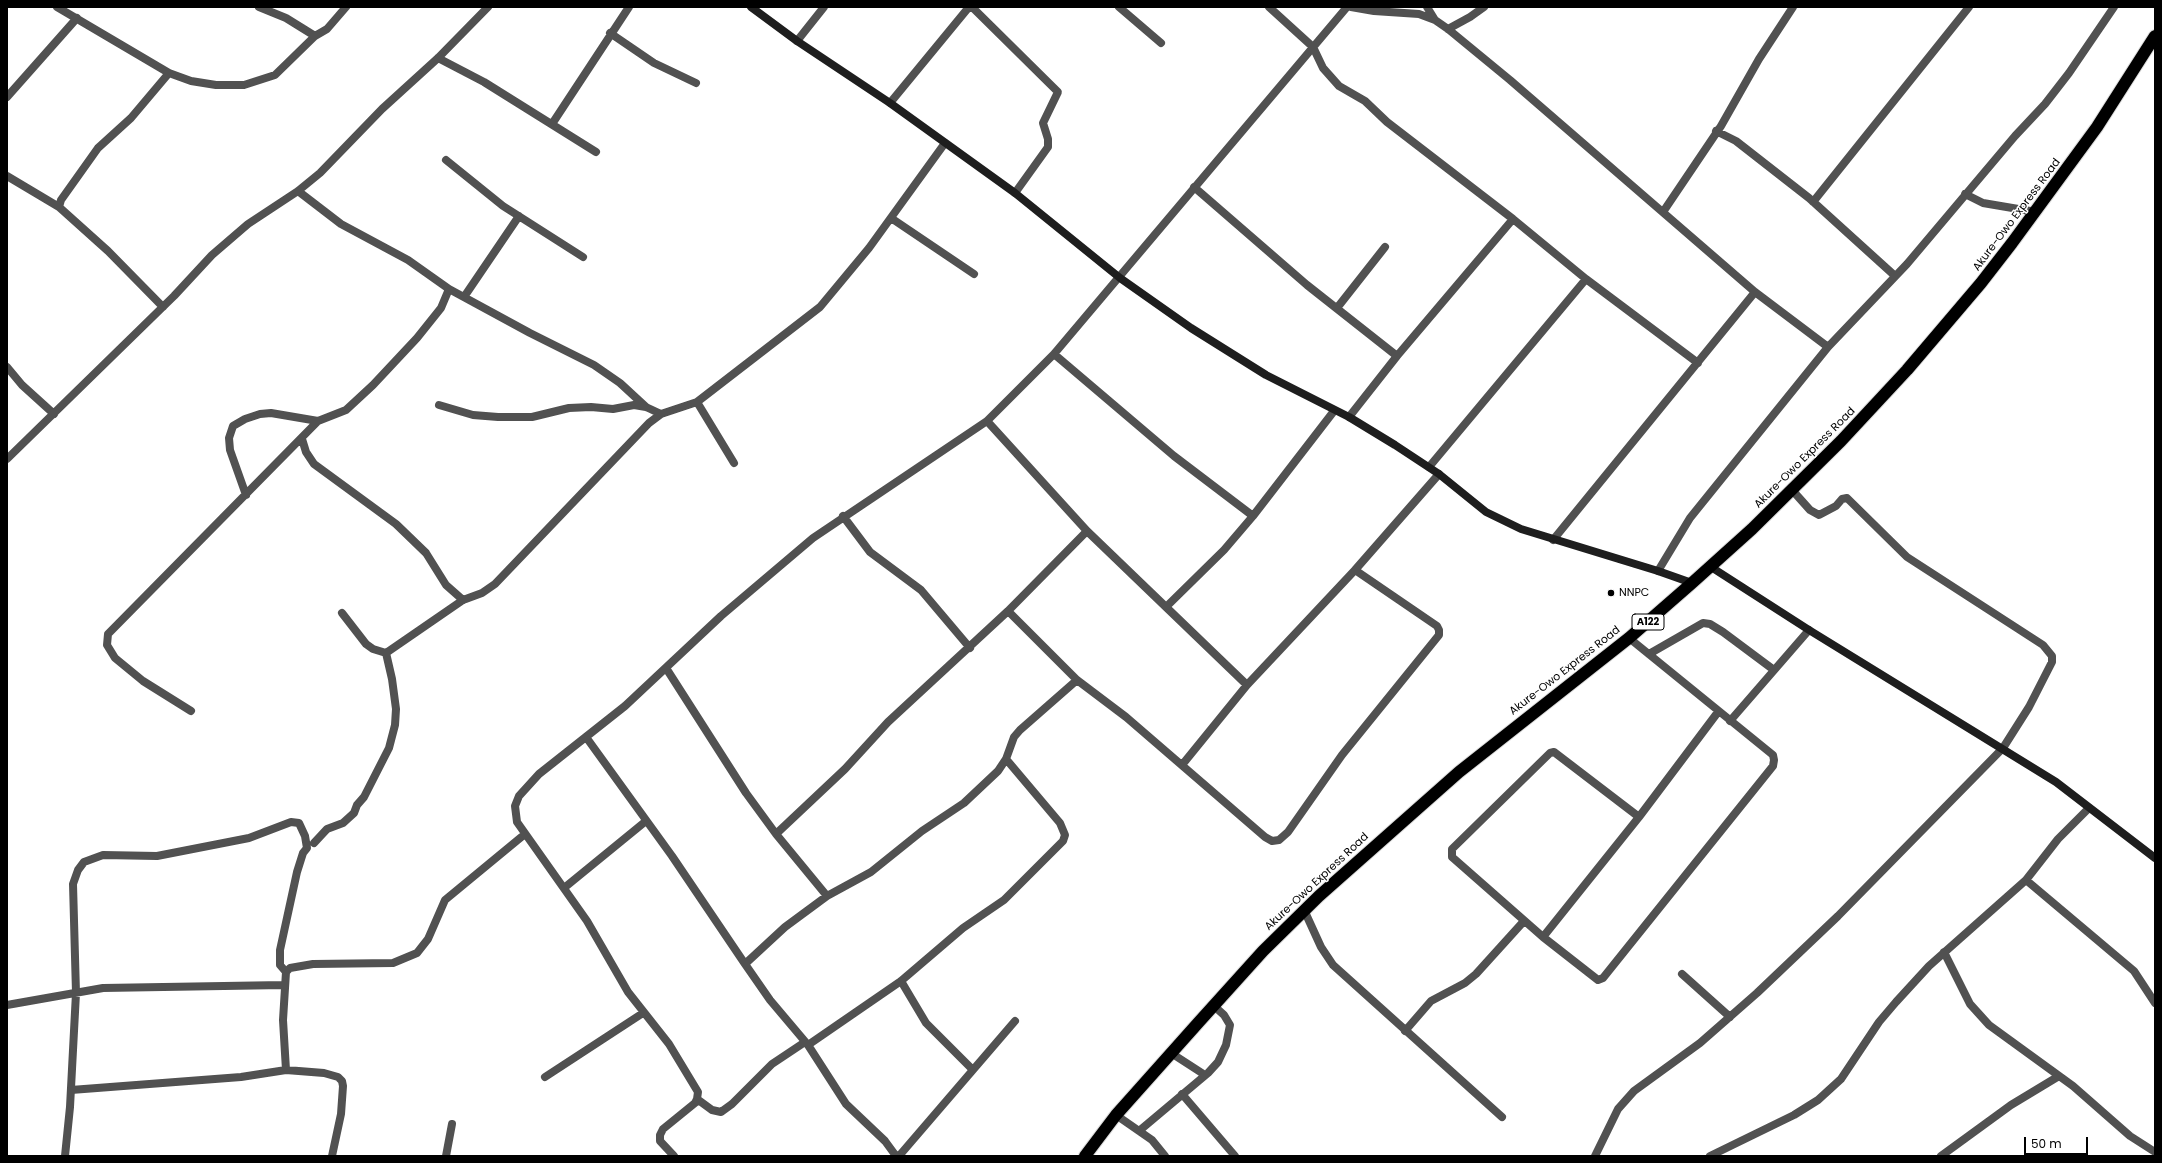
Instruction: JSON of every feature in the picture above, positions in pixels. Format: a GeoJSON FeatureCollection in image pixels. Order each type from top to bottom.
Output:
{"type":"FeatureCollection","features":[{"type":"Feature","properties":{"kind":"highway","name":"Akure-Owo Express Road"},"geometry":{"type":"LineString","coordinates":[[1085,1156],[1116,1115],[1263,951],[1358,860],[1459,772],[1629,638],[1711,567],[1793,491],[1907,370],[1981,283],[2036,212],[2097,127],[2155,36]]}},
{"type":"Feature","properties":{"kind":"street"},"geometry":{"type":"LineString","coordinates":[[57,7],[169,73],[191,81],[216,85],[244,85],[275,75],[290,63],[315,36],[327,30],[346,7]]}},
{"type":"Feature","properties":{"kind":"street"},"geometry":{"type":"LineString","coordinates":[[259,7],[286,18],[315,36]]}},
{"type":"Feature","properties":{"kind":"street"},"geometry":{"type":"LineString","coordinates":[[7,459],[163,307],[197,269],[248,224],[298,191],[320,173],[382,109],[438,58],[488,7]]}},
{"type":"Feature","properties":{"kind":"street"},"geometry":{"type":"LineString","coordinates":[[552,124],[629,7]]}},
{"type":"Feature","properties":{"kind":"street"},"geometry":{"type":"LineString","coordinates":[[751,7],[797,41],[890,103],[1015,194],[1120,278],[1204,336],[1266,375],[1334,411],[1349,417],[1429,467],[1492,516],[1515,527],[1553,540],[1658,571],[1692,584]]}},
{"type":"Feature","properties":{"kind":"street"},"geometry":{"type":"LineString","coordinates":[[797,41],[824,7]]}},
{"type":"Feature","properties":{"kind":"street"},"geometry":{"type":"LineString","coordinates":[[890,103],[969,7]]}},
{"type":"Feature","properties":{"kind":"street"},"geometry":{"type":"LineString","coordinates":[[972,7],[1058,92],[1043,123],[1048,138],[1048,147],[1015,194]]}},
{"type":"Feature","properties":{"kind":"street"},"geometry":{"type":"LineString","coordinates":[[1119,7],[1160,43]]}},
{"type":"Feature","properties":{"kind":"street"},"geometry":{"type":"LineString","coordinates":[[1269,7],[1313,47],[1323,68],[1339,86],[1365,101],[1387,122],[1513,219],[1586,279],[1698,363]]}},
{"type":"Feature","properties":{"kind":"street"},"geometry":{"type":"LineString","coordinates":[[674,1156],[660,1141],[660,1135],[663,1129],[697,1099],[698,1092],[669,1044],[628,992],[587,922],[517,822],[514,814],[519,796],[543,770],[625,706],[766,577],[843,516],[987,422],[1054,354],[1120,278],[1194,187],[1347,7]]}},
{"type":"Feature","properties":{"kind":"street"},"geometry":{"type":"LineString","coordinates":[[1351,7],[1374,11],[1419,14],[1435,20],[1448,29],[1664,212],[1755,292],[1828,348]]}},
{"type":"Feature","properties":{"kind":"street"},"geometry":{"type":"LineString","coordinates":[[1427,7],[1435,20]]}},
{"type":"Feature","properties":{"kind":"street"},"geometry":{"type":"LineString","coordinates":[[1448,29],[1470,17],[1484,7]]}},
{"type":"Feature","properties":{"kind":"street"},"geometry":{"type":"LineString","coordinates":[[1664,212],[1793,7]]}},
{"type":"Feature","properties":{"kind":"street"},"geometry":{"type":"LineString","coordinates":[[1813,202],[1969,7]]}},
{"type":"Feature","properties":{"kind":"street"},"geometry":{"type":"LineString","coordinates":[[1658,571],[1690,518],[1828,348],[1894,275],[1907,264],[1965,194],[2045,104],[2069,73],[2113,8]]}},
{"type":"Feature","properties":{"kind":"street"},"geometry":{"type":"LineString","coordinates":[[7,97],[77,18]]}},
{"type":"Feature","properties":{"kind":"street"},"geometry":{"type":"LineString","coordinates":[[610,34],[654,63],[696,84]]}},
{"type":"Feature","properties":{"kind":"street"},"geometry":{"type":"LineString","coordinates":[[438,58],[484,82],[596,152]]}},
{"type":"Feature","properties":{"kind":"street"},"geometry":{"type":"LineString","coordinates":[[59,207],[61,200],[98,148],[130,118],[169,73]]}},
{"type":"Feature","properties":{"kind":"street"},"geometry":{"type":"LineString","coordinates":[[1716,131],[1736,141],[1813,202],[1894,275]]}},
{"type":"Feature","properties":{"kind":"street"},"geometry":{"type":"LineString","coordinates":[[386,653],[463,600],[482,593],[495,584],[634,438],[661,414],[697,402],[820,307],[891,218],[945,143]]}},
{"type":"Feature","properties":{"kind":"street"},"geometry":{"type":"LineString","coordinates":[[446,160],[519,216],[583,257]]}},
{"type":"Feature","properties":{"kind":"street"},"geometry":{"type":"LineString","coordinates":[[7,176],[59,207],[108,251],[163,307]]}},
{"type":"Feature","properties":{"kind":"street"},"geometry":{"type":"LineString","coordinates":[[1194,187],[1337,308],[1397,356]]}},
{"type":"Feature","properties":{"kind":"street"},"geometry":{"type":"LineString","coordinates":[[298,191],[341,224],[408,260],[449,289],[530,334],[594,365],[620,383],[646,407],[661,414]]}},
{"type":"Feature","properties":{"kind":"street"},"geometry":{"type":"LineString","coordinates":[[1965,194],[1983,203],[2036,212]]}},
{"type":"Feature","properties":{"kind":"street"},"geometry":{"type":"LineString","coordinates":[[464,296],[519,216]]}},
{"type":"Feature","properties":{"kind":"street"},"geometry":{"type":"LineString","coordinates":[[891,218],[974,274]]}},
{"type":"Feature","properties":{"kind":"street"},"geometry":{"type":"LineString","coordinates":[[1349,417],[1397,356],[1513,219]]}},
{"type":"Feature","properties":{"kind":"street"},"geometry":{"type":"LineString","coordinates":[[1337,308],[1385,247]]}},
{"type":"Feature","properties":{"kind":"street"},"geometry":{"type":"LineString","coordinates":[[1429,467],[1586,279]]}},
{"type":"Feature","properties":{"kind":"street"},"geometry":{"type":"LineString","coordinates":[[191,711],[143,681],[115,658],[107,645],[108,634],[302,439],[318,421],[346,410],[373,385],[417,338],[441,308],[449,289]]}},
{"type":"Feature","properties":{"kind":"street"},"geometry":{"type":"LineString","coordinates":[[1553,540],[1755,292]]}},
{"type":"Feature","properties":{"kind":"street"},"geometry":{"type":"LineString","coordinates":[[1054,354],[1174,456],[1253,516]]}},
{"type":"Feature","properties":{"kind":"street"},"geometry":{"type":"LineString","coordinates":[[7,368],[22,385],[54,414]]}},
{"type":"Feature","properties":{"kind":"street"},"geometry":{"type":"LineString","coordinates":[[697,402],[734,463]]}},
{"type":"Feature","properties":{"kind":"street"},"geometry":{"type":"LineString","coordinates":[[439,405],[474,415],[517,418],[532,417],[569,408],[591,407],[614,409],[634,406],[646,407]]}},
{"type":"Feature","properties":{"kind":"street"},"geometry":{"type":"LineString","coordinates":[[1166,607],[1224,550],[1253,516],[1334,411]]}},
{"type":"Feature","properties":{"kind":"street"},"geometry":{"type":"LineString","coordinates":[[246,495],[230,450],[229,438],[233,426],[245,418],[271,413],[318,421]]}},
{"type":"Feature","properties":{"kind":"street"},"geometry":{"type":"LineString","coordinates":[[987,422],[1087,532],[1247,685]]}},
{"type":"Feature","properties":{"kind":"street"},"geometry":{"type":"LineString","coordinates":[[302,439],[306,452],[314,464],[396,524],[426,553],[446,585],[463,600]]}},
{"type":"Feature","properties":{"kind":"street"},"geometry":{"type":"LineString","coordinates":[[1182,765],[1247,685],[1355,570],[1439,474]]}},
{"type":"Feature","properties":{"kind":"street"},"geometry":{"type":"LineString","coordinates":[[1595,1156],[1625,1100],[1634,1091],[1680,1059],[1730,1017],[1838,916],[2003,748],[2050,668],[2052,656],[2049,651],[1999,615],[1907,557],[1847,498],[1842,498],[1836,506],[1819,515],[1810,510],[1793,491]]}},
{"type":"Feature","properties":{"kind":"street"},"geometry":{"type":"LineString","coordinates":[[843,516],[870,552],[921,590],[970,648]]}},
{"type":"Feature","properties":{"kind":"street"},"geometry":{"type":"LineString","coordinates":[[776,834],[845,769],[888,722],[1008,612],[1087,532]]}},
{"type":"Feature","properties":{"kind":"street"},"geometry":{"type":"LineString","coordinates":[[1711,567],[1809,630],[2056,782],[2155,858]]}},
{"type":"Feature","properties":{"kind":"street"},"geometry":{"type":"LineString","coordinates":[[1008,612],[1077,680],[1126,717],[1265,837],[1272,841],[1279,840],[1288,832],[1342,755],[1439,635],[1437,626],[1355,570]]}},
{"type":"Feature","properties":{"kind":"street"},"geometry":{"type":"LineString","coordinates":[[342,613],[366,644],[372,649],[386,653]]}},
{"type":"Feature","properties":{"kind":"street"},"geometry":{"type":"LineString","coordinates":[[1649,654],[1703,623],[1710,624],[1723,632],[1774,670]]}},
{"type":"Feature","properties":{"kind":"street"},"geometry":{"type":"LineString","coordinates":[[1730,721],[1809,630]]}},
{"type":"Feature","properties":{"kind":"street"},"geometry":{"type":"LineString","coordinates":[[1629,638],[1718,712],[1773,755],[1773,766],[1604,978],[1598,980],[1543,937],[1452,857],[1456,846],[1550,753],[1558,753],[1639,817]]}},
{"type":"Feature","properties":{"kind":"street"},"geometry":{"type":"LineString","coordinates":[[314,843],[327,829],[343,823],[354,813],[357,805],[364,797],[389,748],[395,725],[396,709],[392,678],[386,653]]}},
{"type":"Feature","properties":{"kind":"street"},"geometry":{"type":"LineString","coordinates":[[666,668],[746,793],[776,834],[827,896]]}},
{"type":"Feature","properties":{"kind":"street"},"geometry":{"type":"LineString","coordinates":[[744,964],[785,927],[827,896],[871,872],[917,834],[964,803],[998,771],[1006,759],[1010,744],[1020,730],[1077,680]]}},
{"type":"Feature","properties":{"kind":"street"},"geometry":{"type":"LineString","coordinates":[[1543,937],[1639,817],[1718,712]]}},
{"type":"Feature","properties":{"kind":"street"},"geometry":{"type":"LineString","coordinates":[[586,737],[672,856],[744,964],[770,1000],[806,1043],[846,1104],[885,1141],[897,1156],[1015,1021]]}},
{"type":"Feature","properties":{"kind":"street"},"geometry":{"type":"LineString","coordinates":[[697,1099],[712,1110],[721,1112],[732,1104],[772,1064],[901,981],[963,928],[1004,900],[1063,841],[1065,835],[1060,823],[1006,759]]}},
{"type":"Feature","properties":{"kind":"street"},"geometry":{"type":"LineString","coordinates":[[1710,1156],[1794,1115],[1818,1100],[1841,1079],[1879,1022],[1896,1002],[1944,952],[2026,880],[2058,839],[2089,808]]}},
{"type":"Feature","properties":{"kind":"street"},"geometry":{"type":"LineString","coordinates":[[564,888],[646,821]]}},
{"type":"Feature","properties":{"kind":"street"},"geometry":{"type":"LineString","coordinates":[[65,1156],[71,1090],[76,993],[74,884],[78,870],[84,862],[103,855],[157,856],[172,854],[249,838],[292,822],[299,823],[305,836],[306,848],[303,853],[298,872],[280,950],[280,965],[286,972]]}},
{"type":"Feature","properties":{"kind":"street"},"geometry":{"type":"LineString","coordinates":[[286,1070],[283,1020],[284,985],[286,972],[290,968],[313,964],[393,963],[417,953],[428,939],[445,900],[525,834]]}},
{"type":"Feature","properties":{"kind":"street"},"geometry":{"type":"LineString","coordinates":[[2026,880],[2134,971],[2155,1003]]}},
{"type":"Feature","properties":{"kind":"street"},"geometry":{"type":"LineString","coordinates":[[1305,912],[1327,958],[1405,1031],[1502,1117]]}},
{"type":"Feature","properties":{"kind":"street"},"geometry":{"type":"LineString","coordinates":[[1405,1031],[1431,1001],[1465,983],[1476,974],[1524,921]]}},
{"type":"Feature","properties":{"kind":"street"},"geometry":{"type":"LineString","coordinates":[[1944,952],[1962,990],[1977,1013],[1995,1029],[2094,1103],[2130,1136],[2155,1152]]}},
{"type":"Feature","properties":{"kind":"street"},"geometry":{"type":"LineString","coordinates":[[1682,974],[1730,1017]]}},
{"type":"Feature","properties":{"kind":"street"},"geometry":{"type":"LineString","coordinates":[[901,981],[926,1023],[972,1069]]}},
{"type":"Feature","properties":{"kind":"street"},"geometry":{"type":"LineString","coordinates":[[7,1005],[103,988],[284,985]]}},
{"type":"Feature","properties":{"kind":"street"},"geometry":{"type":"LineString","coordinates":[[1139,1131],[1204,1076],[1218,1062],[1226,1045],[1230,1029],[1227,1019],[1214,1006]]}},
{"type":"Feature","properties":{"kind":"street"},"geometry":{"type":"LineString","coordinates":[[545,1077],[644,1013]]}},
{"type":"Feature","properties":{"kind":"street"},"geometry":{"type":"LineString","coordinates":[[1171,1053],[1204,1076]]}},
{"type":"Feature","properties":{"kind":"street"},"geometry":{"type":"LineString","coordinates":[[71,1090],[241,1077],[286,1070],[324,1073],[338,1077],[342,1080],[344,1086],[341,1114],[332,1156]]}},
{"type":"Feature","properties":{"kind":"street"},"geometry":{"type":"LineString","coordinates":[[1940,1156],[2011,1105],[2059,1076]]}},
{"type":"Feature","properties":{"kind":"street"},"geometry":{"type":"LineString","coordinates":[[1182,1094],[1235,1156]]}},
{"type":"Feature","properties":{"kind":"street"},"geometry":{"type":"LineString","coordinates":[[1116,1115],[1152,1140],[1165,1156]]}},
{"type":"Feature","properties":{"kind":"street"},"geometry":{"type":"LineString","coordinates":[[446,1156],[452,1124]]}},
{"type":"Feature","properties":{"kind":"place","name":"NNPC"},"geometry":{"type":"Point","coordinates":[1611,593]}}]}
